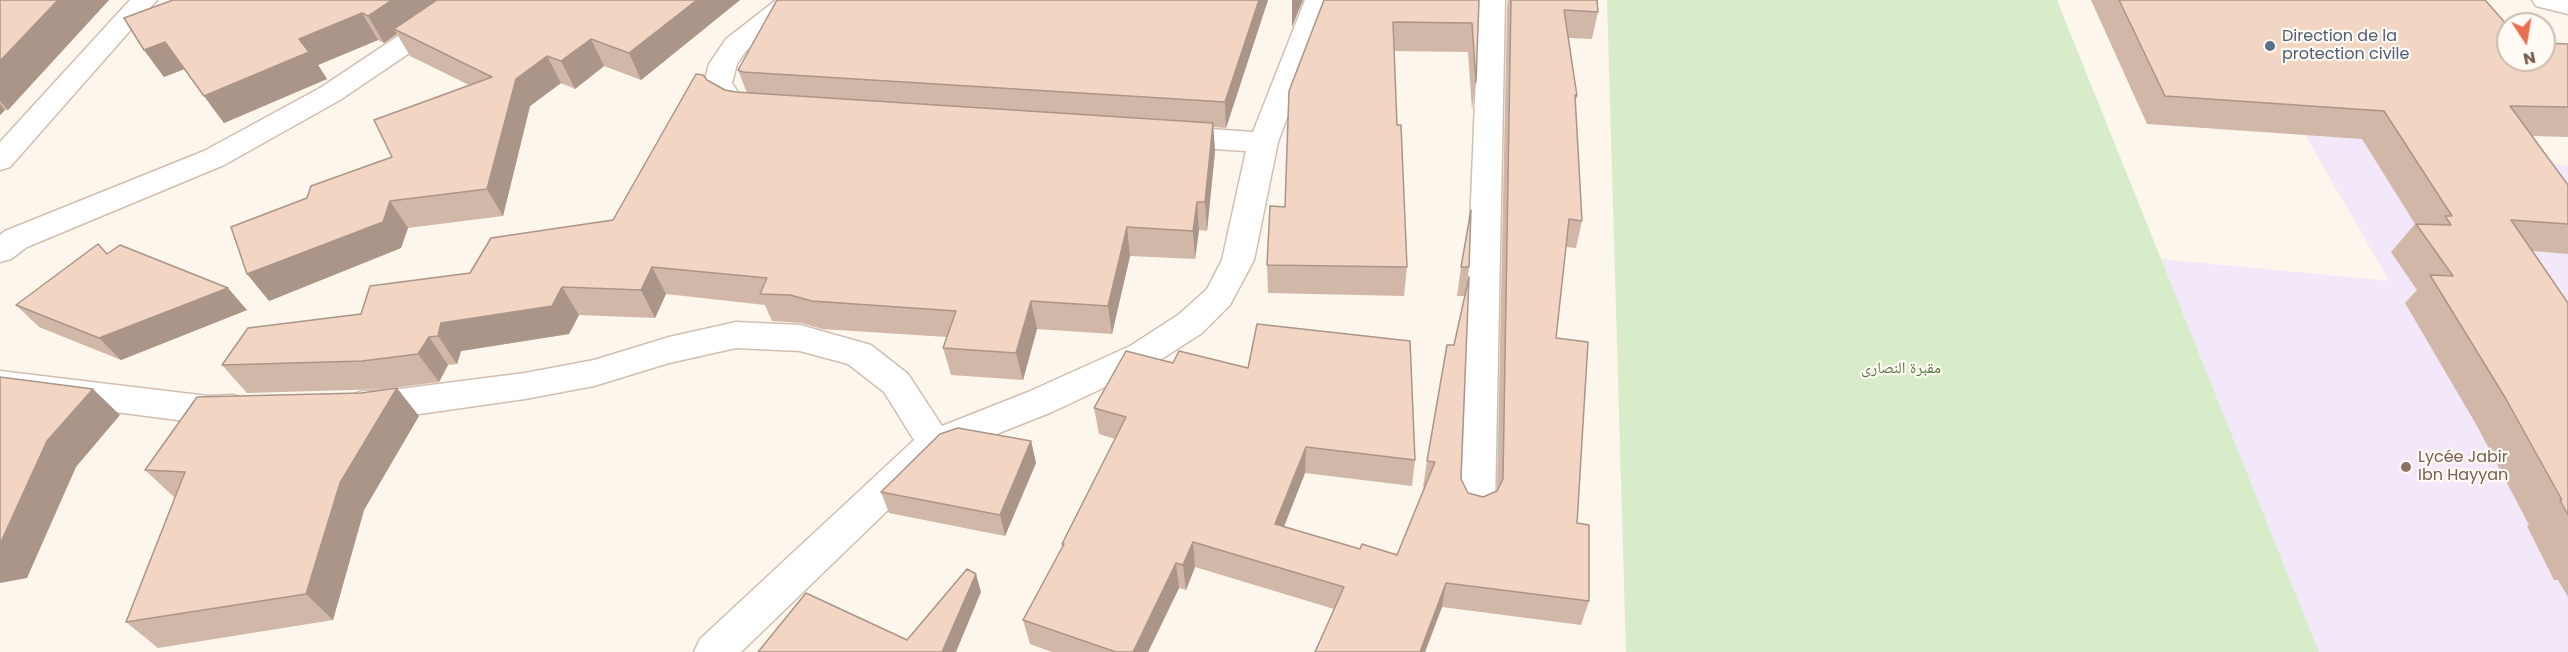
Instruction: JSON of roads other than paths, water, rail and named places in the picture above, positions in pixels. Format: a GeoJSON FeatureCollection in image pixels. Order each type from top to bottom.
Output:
{"type":"FeatureCollection","features":[{"type":"Feature","properties":{"kind":"street"},"geometry":{"type":"LineString","coordinates":[[0,160],[144,0]]}},
{"type":"Feature","properties":{"kind":"street"},"geometry":{"type":"LineString","coordinates":[[0,251],[16,239],[214,158],[330,94],[470,0]]}},
{"type":"Feature","properties":{"kind":"street"},"geometry":{"type":"LineString","coordinates":[[782,111],[747,109],[729,100],[718,84],[723,64],[736,45],[792,0]]}},
{"type":"Feature","properties":{"kind":"street"},"geometry":{"type":"LineString","coordinates":[[714,652],[933,444],[1040,402],[1132,360],[1190,324],[1219,297],[1238,260],[1263,142],[1318,0]]}},
{"type":"Feature","properties":{"kind":"street"},"geometry":{"type":"LineString","coordinates":[[1477,505],[1492,0]]}},
{"type":"Feature","properties":{"kind":"street"},"geometry":{"type":"LineString","coordinates":[[2545,0],[2568,6]]}},
{"type":"Feature","properties":{"kind":"street"},"geometry":{"type":"LineString","coordinates":[[1134,134],[1263,142]]}},
{"type":"Feature","properties":{"kind":"street"},"geometry":{"type":"LineString","coordinates":[[337,406],[384,405],[525,386],[594,373],[669,350],[736,335],[800,338],[859,354],[896,383],[922,421],[933,444]]}},
{"type":"Feature","properties":{"kind":"street"},"geometry":{"type":"LineString","coordinates":[[0,384],[208,410],[266,408]]}},
{"type":"Feature","properties":{"kind":"place","name":"Direction de la protection civile"},"geometry":{"type":"Point","coordinates":[2270,46]}},
{"type":"Feature","properties":{"kind":"place","name":"Lycée Jabir Ibn Hayyan"},"geometry":{"type":"Point","coordinates":[2406,467]}},
{"type":"Feature","properties":{"kind":"park label","name":"مقبرة النصارى"},"geometry":{"type":"Point","coordinates":[1901,369]}}]}
